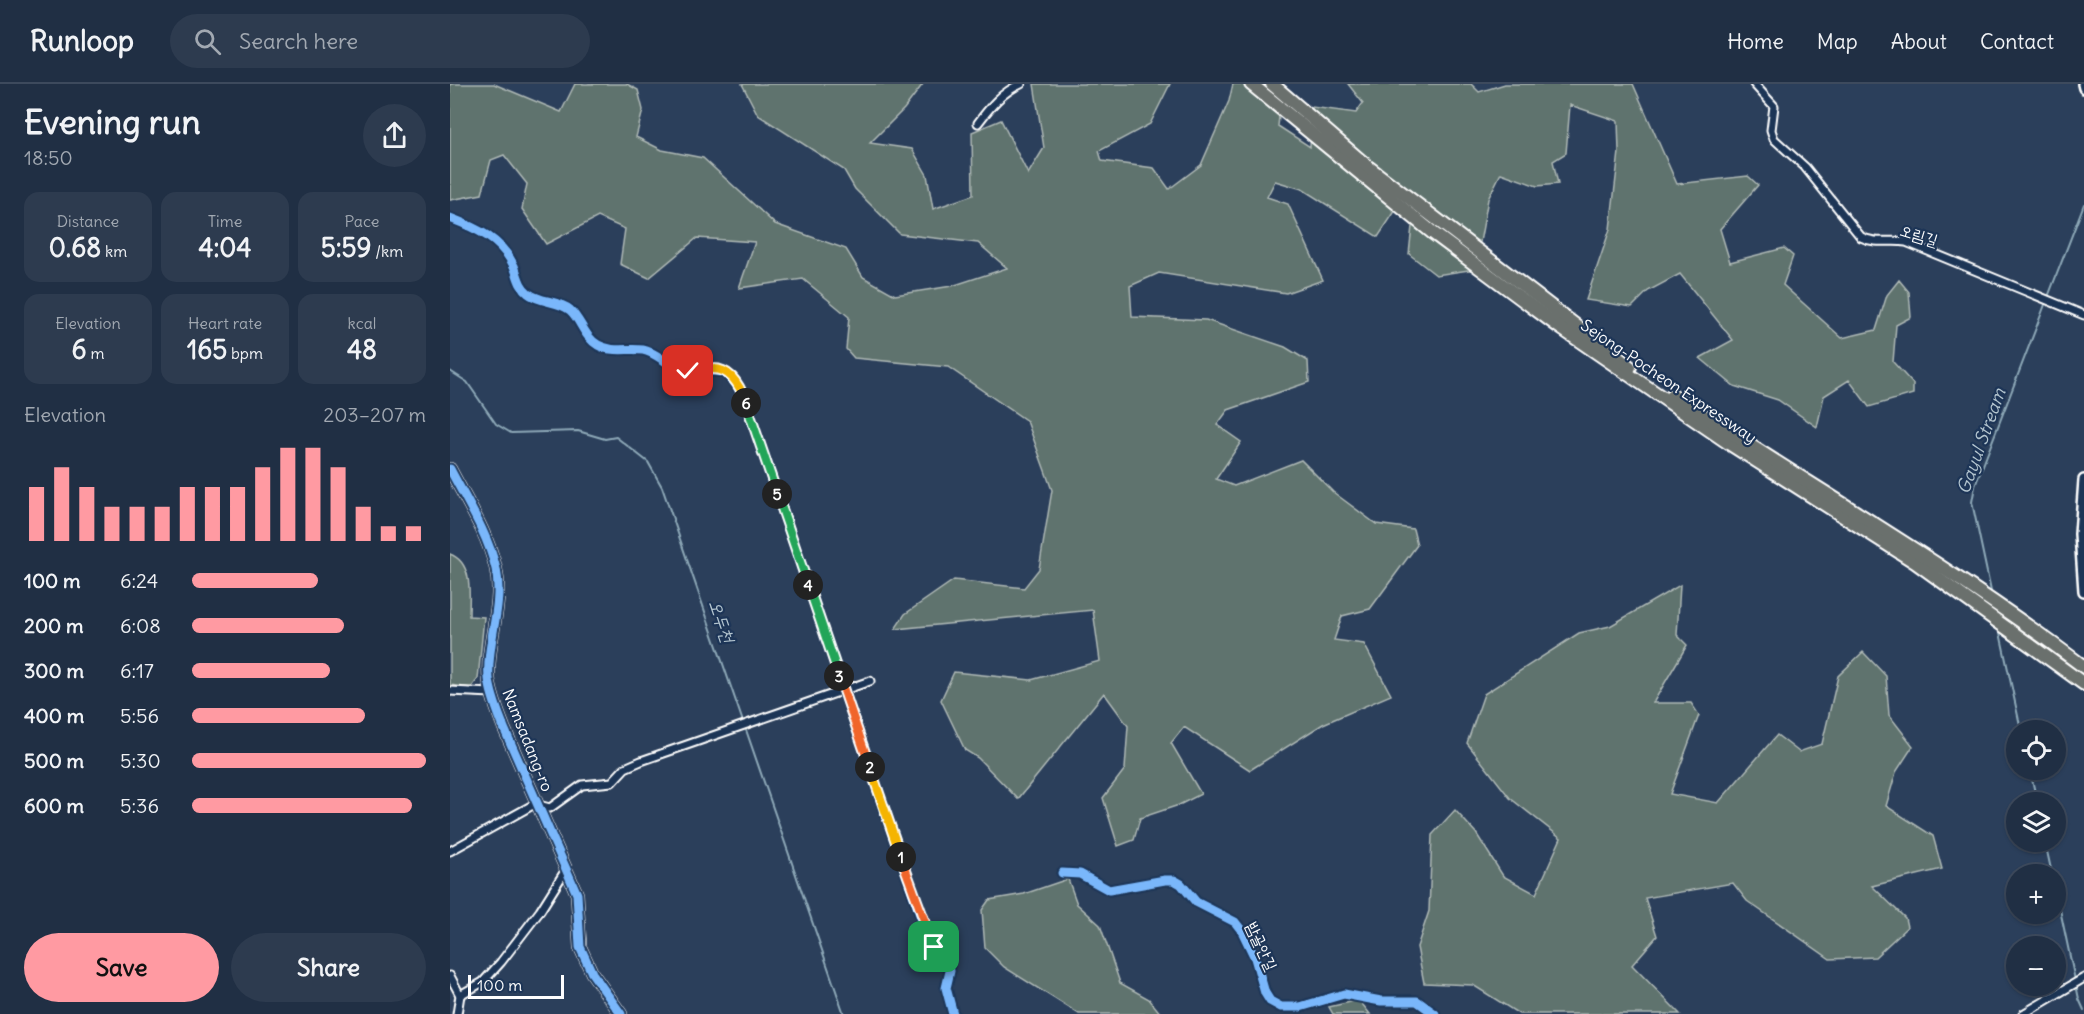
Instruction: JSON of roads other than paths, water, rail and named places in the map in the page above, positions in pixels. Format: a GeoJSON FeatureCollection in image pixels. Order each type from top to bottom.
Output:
{"type":"FeatureCollection","features":[{"type":"Feature","properties":{"kind":"highway","name":"Sejong-Pocheon Expressway"},"geometry":{"type":"LineString","coordinates":[[1251,84],[1433,233],[1558,326],[1691,418],[1875,536],[2016,633],[2084,684]]}},
{"type":"Feature","properties":{"kind":"highway","name":"Sejong-Pocheon Expressway"},"geometry":{"type":"LineString","coordinates":[[1272,84],[1367,166],[1590,338],[1706,418],[2008,610],[2084,667]]}},
{"type":"Feature","properties":{"kind":"street"},"geometry":{"type":"LineString","coordinates":[[978,123],[1008,89],[1021,84]]}},
{"type":"Feature","properties":{"kind":"street","name":"오림길"},"geometry":{"type":"LineString","coordinates":[[1754,84],[1774,106],[1771,130],[1774,139],[1805,167],[1861,237],[1873,243],[1894,240],[1906,242],[2084,315]]}},
{"type":"Feature","properties":{"kind":"street"},"geometry":{"type":"LineString","coordinates":[[450,218],[474,228],[506,251],[520,286],[530,295],[562,304],[572,311],[583,332],[598,345],[610,350],[645,350],[675,368],[701,372],[712,369],[725,372],[736,381],[745,400],[925,929],[934,947],[947,962],[950,971],[946,988],[953,1014]]}},
{"type":"Feature","properties":{"kind":"street","name":"Namsadang-ro"},"geometry":{"type":"LineString","coordinates":[[450,469],[483,533],[496,570],[498,600],[490,668],[492,693],[535,806],[567,868],[579,906],[580,947],[592,973],[621,1014]]}},
{"type":"Feature","properties":{"kind":"street"},"geometry":{"type":"LineString","coordinates":[[2084,480],[2080,534],[2084,591]]}},
{"type":"Feature","properties":{"kind":"street"},"geometry":{"type":"LineString","coordinates":[[450,851],[535,806],[550,808],[582,785],[612,782],[626,768],[870,681]]}},
{"type":"Feature","properties":{"kind":"street"},"geometry":{"type":"LineString","coordinates":[[450,691],[492,693]]}},
{"type":"Feature","properties":{"kind":"street"},"geometry":{"type":"LineString","coordinates":[[460,995],[483,982],[501,962],[540,911],[567,868]]}},
{"type":"Feature","properties":{"kind":"street","name":"밤골안길"},"geometry":{"type":"LineString","coordinates":[[1062,873],[1089,877],[1109,890],[1165,880],[1174,880],[1181,884],[1196,902],[1235,922],[1242,930],[1255,958],[1266,993],[1270,1000],[1281,1007],[1300,1007],[1344,994],[1381,1001],[1417,1001],[1435,1014]]}},
{"type":"Feature","properties":{"kind":"street"},"geometry":{"type":"LineString","coordinates":[[450,976],[460,995],[457,1014]]}},
{"type":"Feature","properties":{"kind":"street"},"geometry":{"type":"LineString","coordinates":[[2023,1014],[2083,979]]}},
{"type":"Feature","properties":{"kind":"waterway","name":"Gayul Stream"},"geometry":{"type":"LineString","coordinates":[[2048,297],[2084,204]]}},
{"type":"Feature","properties":{"kind":"waterway","name":"Gayul Stream"},"geometry":{"type":"LineString","coordinates":[[1992,596],[1972,502],[1975,486],[2046,302]]}},
{"type":"Feature","properties":{"kind":"waterway","name":"오두천"},"geometry":{"type":"LineString","coordinates":[[450,371],[467,382],[496,424],[511,433],[578,431],[605,439],[616,437],[648,462],[662,487],[743,722]]}},
{"type":"Feature","properties":{"kind":"waterway","name":"Gayul Stream"},"geometry":{"type":"LineString","coordinates":[[1999,628],[2019,720]]}},
{"type":"Feature","properties":{"kind":"waterway","name":"오두천"},"geometry":{"type":"LineString","coordinates":[[745,727],[844,1014]]}},
{"type":"Feature","properties":{"kind":"waterway","name":"Gayul Stream"},"geometry":{"type":"LineString","coordinates":[[2032,780],[2035,792]]}},
{"type":"Feature","properties":{"kind":"waterway","name":"Gayul Stream"},"geometry":{"type":"LineString","coordinates":[[2047,852],[2050,864]]}},
{"type":"Feature","properties":{"kind":"waterway","name":"Gayul Stream"},"geometry":{"type":"LineString","coordinates":[[2063,924],[2079,999],[2084,1010]]}}]}
